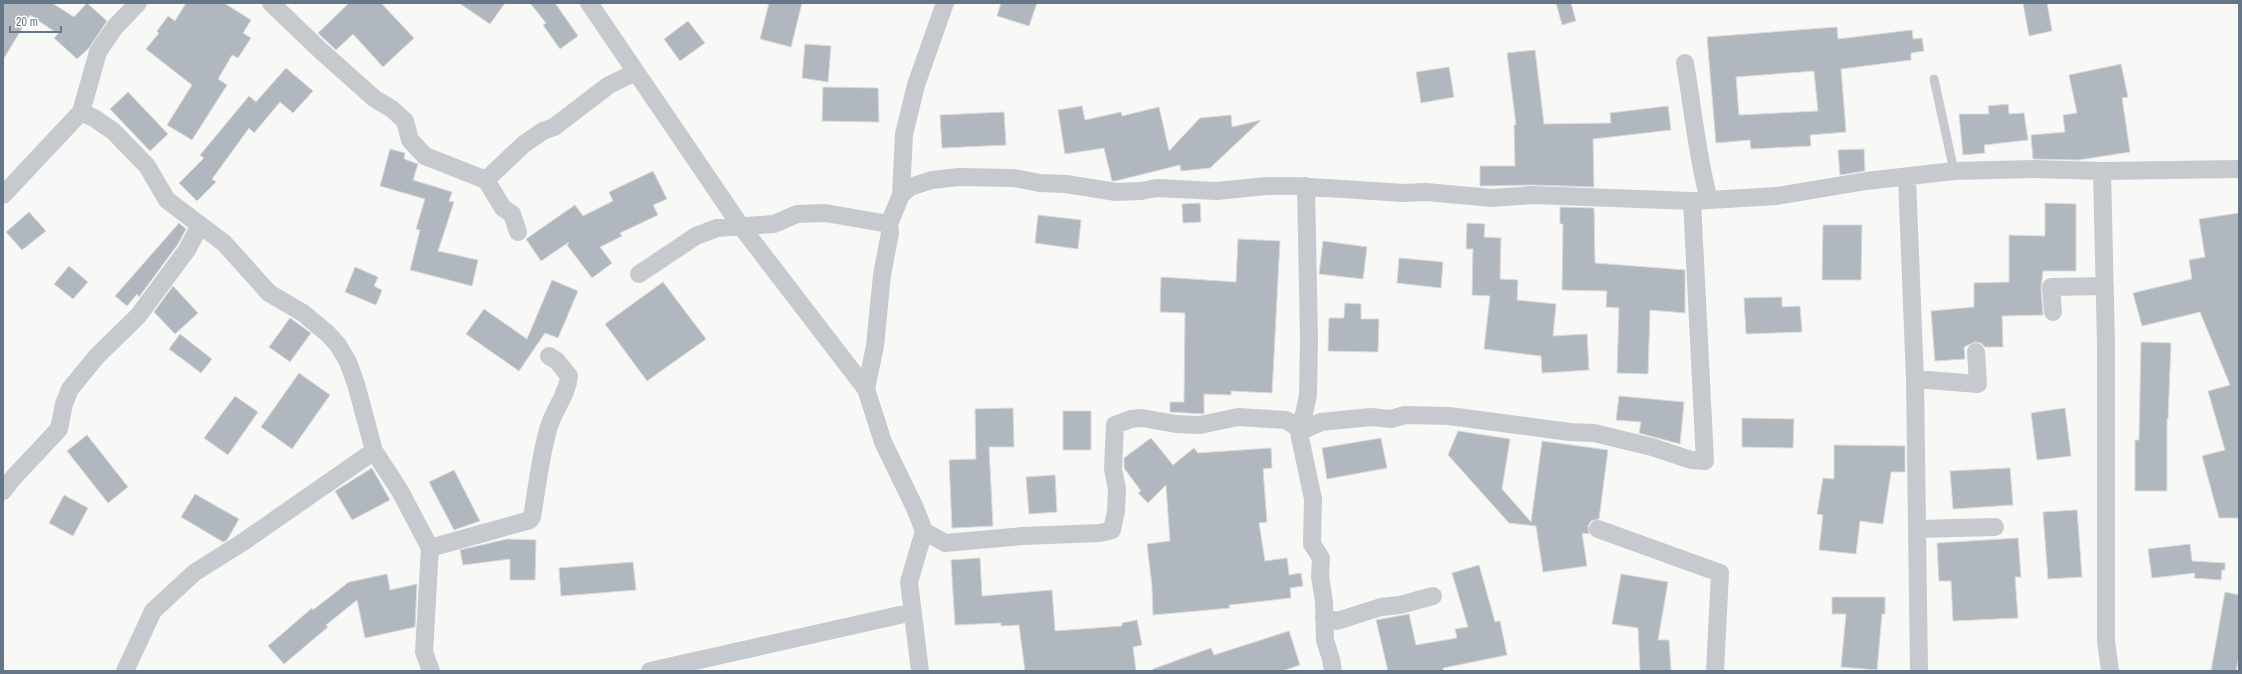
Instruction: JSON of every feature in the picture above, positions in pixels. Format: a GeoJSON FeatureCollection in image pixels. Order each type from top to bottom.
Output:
{"type":"FeatureCollection","features":[{"type":"Feature","properties":{"kind":"street"},"geometry":{"type":"LineString","coordinates":[[3,195],[81,112],[98,52],[114,26],[138,3]]}},
{"type":"Feature","properties":{"kind":"street"},"geometry":{"type":"LineString","coordinates":[[271,3],[320,50],[375,99],[392,109],[405,121],[410,140],[425,156],[486,180],[503,208],[512,214],[518,232]]}},
{"type":"Feature","properties":{"kind":"street"},"geometry":{"type":"LineString","coordinates":[[588,3],[740,225],[866,389],[883,442],[915,508],[924,531],[909,582],[920,671]]}},
{"type":"Feature","properties":{"kind":"street"},"geometry":{"type":"LineString","coordinates":[[866,389],[875,346],[882,275],[890,233],[889,224],[901,195],[904,134],[916,85],[945,3]]}},
{"type":"Feature","properties":{"kind":"street"},"geometry":{"type":"LineString","coordinates":[[1299,430],[1321,422],[1371,417],[1391,419],[1405,415],[1449,416],[1570,432],[1594,433],[1652,447],[1691,460],[1705,461],[1700,201],[1694,111],[1685,63]]}},
{"type":"Feature","properties":{"kind":"street"},"geometry":{"type":"LineString","coordinates":[[486,180],[524,144],[543,131],[554,127],[609,85],[636,72]]}},
{"type":"Feature","properties":{"kind":"street"},"geometry":{"type":"LineString","coordinates":[[81,112],[94,118],[113,131],[147,166],[167,200],[224,243],[269,293],[303,313],[328,334],[338,345],[348,362],[356,384],[374,451],[400,491],[430,548],[424,652],[430,671]]}},
{"type":"Feature","properties":{"kind":"street"},"geometry":{"type":"LineString","coordinates":[[901,195],[910,187],[932,180],[959,177],[1014,178],[1040,183],[1066,184],[1116,192],[1141,191],[1157,188],[1216,191],[1266,186],[1306,186],[1404,193],[1426,192],[1492,198],[1532,195],[1700,201],[1777,196],[1866,181],[1907,178],[1954,171],[2034,169],[2102,171],[2239,169]]}},
{"type":"Feature","properties":{"kind":"street"},"geometry":{"type":"LineString","coordinates":[[2102,171],[2105,286],[2106,641],[2110,671]]}},
{"type":"Feature","properties":{"kind":"street"},"geometry":{"type":"LineString","coordinates":[[1907,178],[1916,380],[1919,671]]}},
{"type":"Feature","properties":{"kind":"street"},"geometry":{"type":"LineString","coordinates":[[1306,186],[1309,339],[1308,395],[1299,430],[1313,498],[1312,544],[1321,558],[1320,576],[1324,617],[1324,640],[1331,659],[1332,671]]}},
{"type":"Feature","properties":{"kind":"street"},"geometry":{"type":"LineString","coordinates":[[639,274],[696,236],[717,228],[740,225],[774,224],[797,214],[824,213],[889,224]]}},
{"type":"Feature","properties":{"kind":"street"},"geometry":{"type":"LineString","coordinates":[[3,491],[13,478],[59,429],[64,404],[70,389],[98,356],[138,316],[187,250],[200,225]]}},
{"type":"Feature","properties":{"kind":"street"},"geometry":{"type":"LineString","coordinates":[[2053,312],[2051,287],[2105,286]]}},
{"type":"Feature","properties":{"kind":"street"},"geometry":{"type":"LineString","coordinates":[[1916,380],[1978,384],[1976,352]]}},
{"type":"Feature","properties":{"kind":"street"},"geometry":{"type":"LineString","coordinates":[[430,548],[530,520],[532,517],[548,428],[555,411],[568,390],[569,376],[557,361],[549,356]]}},
{"type":"Feature","properties":{"kind":"street"},"geometry":{"type":"LineString","coordinates":[[924,531],[945,543],[1023,536],[1100,533],[1112,530],[1118,490],[1113,469],[1115,425],[1131,419],[1142,418],[1155,422],[1200,424],[1238,417],[1286,420],[1299,430]]}},
{"type":"Feature","properties":{"kind":"street"},"geometry":{"type":"LineString","coordinates":[[125,671],[153,611],[194,573],[242,542],[374,451]]}},
{"type":"Feature","properties":{"kind":"street"},"geometry":{"type":"LineString","coordinates":[[1918,529],[1995,526]]}},
{"type":"Feature","properties":{"kind":"street"},"geometry":{"type":"LineString","coordinates":[[1598,529],[1720,573],[1715,671]]}},
{"type":"Feature","properties":{"kind":"street"},"geometry":{"type":"LineString","coordinates":[[1324,617],[1337,621],[1381,607],[1400,605],[1434,596]]}},
{"type":"Feature","properties":{"kind":"street"},"geometry":{"type":"LineString","coordinates":[[650,671],[913,612]]}},
{"type":"Feature","properties":{"kind":"lane"},"geometry":{"type":"LineString","coordinates":[[1934,79],[1954,171]]}},
{"type":"Feature","properties":{"kind":"building"},"geometry":{"type":"Polygon","coordinates":[[[3,3],[52,3],[74,17],[87,3],[107,21],[89,48],[77,59],[54,38],[58,34],[30,15],[3,60],[3,3]]]}},
{"type":"Feature","properties":{"kind":"building"},"geometry":{"type":"Polygon","coordinates":[[[186,3],[224,3],[251,20],[243,33],[251,38],[238,58],[232,55],[218,79],[227,85],[192,140],[167,125],[192,85],[146,49],[159,33],[157,31],[168,16],[175,21],[186,3]]]}},
{"type":"Feature","properties":{"kind":"building"},"geometry":{"type":"Polygon","coordinates":[[[349,3],[381,3],[414,38],[383,67],[353,34],[336,50],[318,33],[349,3]]]}},
{"type":"Feature","properties":{"kind":"building"},"geometry":{"type":"Polygon","coordinates":[[[459,3],[505,3],[490,24],[459,3]]]}},
{"type":"Feature","properties":{"kind":"building"},"geometry":{"type":"Polygon","coordinates":[[[530,3],[555,3],[578,36],[560,49],[543,25],[546,23],[530,3]]]}},
{"type":"Feature","properties":{"kind":"building"},"geometry":{"type":"Polygon","coordinates":[[[769,3],[802,3],[791,47],[760,39],[769,3]]]}},
{"type":"Feature","properties":{"kind":"building"},"geometry":{"type":"Polygon","coordinates":[[[1001,3],[1037,3],[1029,26],[997,16],[1001,3]]]}},
{"type":"Feature","properties":{"kind":"building"},"geometry":{"type":"Polygon","coordinates":[[[1556,3],[1571,3],[1576,21],[1562,25],[1556,3]]]}},
{"type":"Feature","properties":{"kind":"building"},"geometry":{"type":"Polygon","coordinates":[[[2023,3],[2047,3],[2052,31],[2029,36],[2023,3]]]}},
{"type":"Feature","properties":{"kind":"building"},"geometry":{"type":"Polygon","coordinates":[[[688,21],[705,43],[680,61],[664,39],[688,21]]]}},
{"type":"Feature","properties":{"kind":"building"},"geometry":{"type":"Polygon","coordinates":[[[1837,27],[1838,39],[1912,30],[1913,39],[1922,38],[1924,51],[1911,53],[1911,60],[1841,69],[1846,132],[1810,135],[1811,146],[1751,149],[1750,140],[1716,143],[1707,37],[1837,27]],[[1814,71],[1736,77],[1739,115],[1818,111],[1814,71]]]}},
{"type":"Feature","properties":{"kind":"building"},"geometry":{"type":"Polygon","coordinates":[[[805,44],[831,46],[828,82],[802,78],[805,44]]]}},
{"type":"Feature","properties":{"kind":"building"},"geometry":{"type":"Polygon","coordinates":[[[1535,50],[1544,124],[1611,123],[1610,113],[1668,106],[1671,130],[1593,139],[1594,187],[1532,185],[1480,186],[1480,166],[1515,166],[1514,125],[1516,125],[1507,53],[1535,50]]]}},
{"type":"Feature","properties":{"kind":"building"},"geometry":{"type":"Polygon","coordinates":[[[2121,64],[2128,97],[2122,98],[2130,152],[2078,160],[2033,159],[2031,135],[2065,132],[2063,115],[2077,113],[2069,75],[2121,64]]]}},
{"type":"Feature","properties":{"kind":"building"},"geometry":{"type":"Polygon","coordinates":[[[1449,67],[1454,97],[1421,103],[1416,72],[1449,67]]]}},
{"type":"Feature","properties":{"kind":"building"},"geometry":{"type":"Polygon","coordinates":[[[286,68],[313,91],[293,113],[280,102],[254,133],[249,128],[212,179],[216,182],[197,201],[179,183],[204,158],[200,155],[249,96],[256,102],[286,68]]]}},
{"type":"Feature","properties":{"kind":"building"},"geometry":{"type":"Polygon","coordinates":[[[823,87],[878,88],[879,122],[822,121],[823,87]]]}},
{"type":"Feature","properties":{"kind":"building"},"geometry":{"type":"Polygon","coordinates":[[[128,92],[168,134],[150,151],[110,109],[128,92]]]}},
{"type":"Feature","properties":{"kind":"building"},"geometry":{"type":"Polygon","coordinates":[[[2008,104],[2009,114],[2024,113],[2028,140],[1984,145],[1985,153],[1963,155],[1959,114],[1989,114],[1988,106],[2008,104]]]}},
{"type":"Feature","properties":{"kind":"building"},"geometry":{"type":"Polygon","coordinates":[[[1082,106],[1085,120],[1121,112],[1122,116],[1159,107],[1169,151],[1200,118],[1231,115],[1232,127],[1261,120],[1210,168],[1181,171],[1180,165],[1112,181],[1104,148],[1065,154],[1058,110],[1082,106]]]}},
{"type":"Feature","properties":{"kind":"building"},"geometry":{"type":"Polygon","coordinates":[[[1004,112],[1006,145],[942,148],[940,115],[1004,112]]]}},
{"type":"Feature","properties":{"kind":"building"},"geometry":{"type":"Polygon","coordinates":[[[390,149],[405,153],[404,159],[418,164],[413,180],[452,192],[449,201],[454,202],[438,251],[478,260],[472,286],[410,270],[420,230],[416,229],[425,199],[380,186],[390,149]]]}},
{"type":"Feature","properties":{"kind":"building"},"geometry":{"type":"Polygon","coordinates":[[[1864,149],[1865,171],[1840,175],[1838,150],[1864,149]]]}},
{"type":"Feature","properties":{"kind":"building"},"geometry":{"type":"Polygon","coordinates":[[[653,171],[667,199],[653,205],[658,215],[620,233],[622,236],[600,247],[612,263],[592,278],[567,245],[569,242],[541,261],[526,239],[575,205],[583,216],[613,201],[609,192],[653,171]]]}},
{"type":"Feature","properties":{"kind":"building"},"geometry":{"type":"Polygon","coordinates":[[[1200,203],[1201,222],[1183,223],[1182,204],[1200,203]]]}},
{"type":"Feature","properties":{"kind":"building"},"geometry":{"type":"Polygon","coordinates":[[[2045,203],[2076,204],[2076,271],[2043,271],[2041,288],[2043,315],[2002,316],[2003,347],[1985,347],[1981,343],[1975,342],[1964,347],[1965,359],[1935,361],[1931,311],[1974,307],[1974,283],[2009,282],[2009,235],[2045,236],[2045,203]]]}},
{"type":"Feature","properties":{"kind":"building"},"geometry":{"type":"Polygon","coordinates":[[[1560,207],[1594,208],[1595,263],[1685,270],[1685,313],[1650,310],[1648,374],[1617,373],[1619,308],[1606,307],[1607,291],[1562,290],[1563,224],[1560,224],[1560,207]]]}},
{"type":"Feature","properties":{"kind":"building"},"geometry":{"type":"Polygon","coordinates":[[[29,212],[46,231],[22,250],[6,232],[29,212]]]}},
{"type":"Feature","properties":{"kind":"building"},"geometry":{"type":"Polygon","coordinates":[[[2239,213],[2239,518],[2219,518],[2202,456],[2225,450],[2208,391],[2230,385],[2200,312],[2142,326],[2133,293],[2192,279],[2189,260],[2205,257],[2199,219],[2239,213]]]}},
{"type":"Feature","properties":{"kind":"building"},"geometry":{"type":"Polygon","coordinates":[[[1038,215],[1081,220],[1078,249],[1035,243],[1038,215]]]}},
{"type":"Feature","properties":{"kind":"building"},"geometry":{"type":"Polygon","coordinates":[[[179,223],[186,229],[178,244],[139,297],[137,294],[127,306],[115,296],[179,223]]]}},
{"type":"Feature","properties":{"kind":"building"},"geometry":{"type":"Polygon","coordinates":[[[1467,223],[1485,224],[1484,237],[1501,238],[1500,279],[1518,280],[1517,300],[1556,304],[1553,336],[1587,334],[1589,370],[1542,373],[1541,356],[1484,349],[1490,296],[1472,295],[1473,249],[1466,249],[1467,223]]]}},
{"type":"Feature","properties":{"kind":"building"},"geometry":{"type":"Polygon","coordinates":[[[1823,225],[1862,225],[1861,280],[1822,280],[1823,225]]]}},
{"type":"Feature","properties":{"kind":"building"},"geometry":{"type":"Polygon","coordinates":[[[1238,239],[1280,241],[1272,393],[1231,391],[1231,395],[1204,394],[1204,414],[1170,412],[1170,402],[1184,402],[1185,313],[1160,312],[1161,277],[1236,282],[1238,239]]]}},
{"type":"Feature","properties":{"kind":"building"},"geometry":{"type":"Polygon","coordinates":[[[1323,241],[1367,247],[1363,279],[1319,274],[1323,241]]]}},
{"type":"Feature","properties":{"kind":"building"},"geometry":{"type":"Polygon","coordinates":[[[1399,258],[1443,262],[1441,288],[1397,283],[1399,258]]]}},
{"type":"Feature","properties":{"kind":"building"},"geometry":{"type":"Polygon","coordinates":[[[69,266],[88,282],[73,299],[54,284],[69,266]]]}},
{"type":"Feature","properties":{"kind":"building"},"geometry":{"type":"Polygon","coordinates":[[[355,267],[378,277],[374,286],[382,290],[376,305],[345,292],[355,267]]]}},
{"type":"Feature","properties":{"kind":"building"},"geometry":{"type":"Polygon","coordinates":[[[552,280],[578,291],[558,338],[545,333],[519,371],[466,334],[484,309],[527,339],[552,280]]]}},
{"type":"Feature","properties":{"kind":"building"},"geometry":{"type":"Polygon","coordinates":[[[663,282],[706,339],[647,381],[605,324],[663,282]]]}},
{"type":"Feature","properties":{"kind":"building"},"geometry":{"type":"Polygon","coordinates":[[[173,286],[198,313],[175,334],[154,312],[173,286]]]}},
{"type":"Feature","properties":{"kind":"building"},"geometry":{"type":"Polygon","coordinates":[[[1782,297],[1782,307],[1800,306],[1802,332],[1746,334],[1744,298],[1782,297]]]}},
{"type":"Feature","properties":{"kind":"building"},"geometry":{"type":"Polygon","coordinates":[[[1345,303],[1361,304],[1361,319],[1379,319],[1378,352],[1328,351],[1329,318],[1344,318],[1345,303]]]}},
{"type":"Feature","properties":{"kind":"building"},"geometry":{"type":"Polygon","coordinates":[[[290,318],[311,333],[290,362],[269,347],[290,318]]]}},
{"type":"Feature","properties":{"kind":"building"},"geometry":{"type":"Polygon","coordinates":[[[180,334],[212,359],[201,373],[169,349],[180,334]]]}},
{"type":"Feature","properties":{"kind":"building"},"geometry":{"type":"Polygon","coordinates":[[[2141,342],[2171,343],[2167,419],[2167,491],[2135,491],[2135,440],[2139,440],[2141,342]]]}},
{"type":"Feature","properties":{"kind":"building"},"geometry":{"type":"Polygon","coordinates":[[[299,373],[330,395],[292,449],[261,427],[299,373]]]}},
{"type":"Feature","properties":{"kind":"building"},"geometry":{"type":"Polygon","coordinates":[[[235,396],[258,412],[228,455],[204,438],[235,396]]]}},
{"type":"Feature","properties":{"kind":"building"},"geometry":{"type":"Polygon","coordinates":[[[1619,396],[1684,402],[1680,444],[1639,433],[1641,422],[1616,420],[1619,396]]]}},
{"type":"Feature","properties":{"kind":"building"},"geometry":{"type":"Polygon","coordinates":[[[1013,408],[1014,447],[989,447],[993,526],[952,528],[949,460],[976,459],[975,409],[1013,408]]]}},
{"type":"Feature","properties":{"kind":"building"},"geometry":{"type":"Polygon","coordinates":[[[2065,408],[2071,456],[2037,460],[2031,413],[2065,408]]]}},
{"type":"Feature","properties":{"kind":"building"},"geometry":{"type":"Polygon","coordinates":[[[1063,411],[1091,411],[1091,450],[1063,450],[1063,411]]]}},
{"type":"Feature","properties":{"kind":"building"},"geometry":{"type":"Polygon","coordinates":[[[1742,418],[1794,419],[1793,448],[1742,447],[1742,418]]]}},
{"type":"Feature","properties":{"kind":"building"},"geometry":{"type":"Polygon","coordinates":[[[1458,431],[1510,439],[1502,489],[1531,522],[1542,441],[1608,450],[1599,519],[1591,521],[1588,526],[1589,534],[1582,533],[1587,566],[1543,572],[1536,526],[1509,523],[1448,455],[1458,431]]]}},
{"type":"Feature","properties":{"kind":"building"},"geometry":{"type":"Polygon","coordinates":[[[87,435],[128,487],[108,503],[67,451],[87,435]]]}},
{"type":"Feature","properties":{"kind":"building"},"geometry":{"type":"Polygon","coordinates":[[[1151,438],[1173,465],[1194,448],[1198,453],[1271,448],[1272,468],[1263,469],[1267,522],[1259,523],[1265,561],[1287,558],[1289,575],[1301,573],[1303,586],[1290,588],[1291,598],[1229,605],[1230,608],[1153,615],[1152,586],[1147,544],[1170,541],[1166,485],[1148,503],[1138,493],[1141,491],[1124,468],[1124,458],[1151,438]]]}},
{"type":"Feature","properties":{"kind":"building"},"geometry":{"type":"Polygon","coordinates":[[[1381,438],[1387,468],[1327,479],[1322,448],[1381,438]]]}},
{"type":"Feature","properties":{"kind":"building"},"geometry":{"type":"Polygon","coordinates":[[[1834,445],[1905,446],[1905,472],[1891,472],[1883,524],[1860,521],[1856,554],[1819,550],[1823,515],[1817,514],[1823,478],[1834,479],[1834,445]]]}},
{"type":"Feature","properties":{"kind":"building"},"geometry":{"type":"Polygon","coordinates":[[[372,468],[390,500],[352,520],[335,491],[372,468]]]}},
{"type":"Feature","properties":{"kind":"building"},"geometry":{"type":"Polygon","coordinates":[[[2010,468],[2013,505],[1953,509],[1950,471],[2010,468]]]}},
{"type":"Feature","properties":{"kind":"building"},"geometry":{"type":"Polygon","coordinates":[[[454,470],[480,521],[454,530],[429,482],[454,470]]]}},
{"type":"Feature","properties":{"kind":"building"},"geometry":{"type":"Polygon","coordinates":[[[1055,475],[1057,512],[1029,514],[1026,477],[1055,475]]]}},
{"type":"Feature","properties":{"kind":"building"},"geometry":{"type":"Polygon","coordinates":[[[195,494],[239,519],[227,540],[223,542],[181,517],[195,494]]]}},
{"type":"Feature","properties":{"kind":"building"},"geometry":{"type":"Polygon","coordinates":[[[64,495],[88,508],[73,536],[49,523],[64,495]]]}},
{"type":"Feature","properties":{"kind":"building"},"geometry":{"type":"Polygon","coordinates":[[[2077,510],[2082,577],[2048,579],[2043,512],[2077,510]]]}},
{"type":"Feature","properties":{"kind":"building"},"geometry":{"type":"Polygon","coordinates":[[[2018,538],[2021,577],[2015,577],[2018,618],[1953,621],[1951,581],[1939,581],[1937,543],[2018,538]]]}},
{"type":"Feature","properties":{"kind":"building"},"geometry":{"type":"Polygon","coordinates":[[[507,539],[536,540],[535,580],[510,580],[510,559],[463,565],[460,550],[507,539]]]}},
{"type":"Feature","properties":{"kind":"building"},"geometry":{"type":"Polygon","coordinates":[[[2190,544],[2192,561],[2225,563],[2225,570],[2222,570],[2221,580],[2194,578],[2195,573],[2152,578],[2148,549],[2190,544]]]}},
{"type":"Feature","properties":{"kind":"building"},"geometry":{"type":"Polygon","coordinates":[[[980,558],[982,596],[1052,590],[1055,631],[1122,626],[1122,623],[1137,620],[1142,645],[1133,647],[1136,671],[1025,671],[1019,625],[1001,626],[1001,623],[955,625],[951,560],[980,558]]]}},
{"type":"Feature","properties":{"kind":"building"},"geometry":{"type":"Polygon","coordinates":[[[633,562],[636,590],[561,596],[559,568],[633,562]]]}},
{"type":"Feature","properties":{"kind":"building"},"geometry":{"type":"Polygon","coordinates":[[[1479,565],[1495,622],[1500,621],[1507,655],[1443,668],[1444,671],[1388,671],[1376,620],[1409,614],[1416,645],[1457,638],[1455,629],[1468,627],[1452,573],[1479,565]]]}},
{"type":"Feature","properties":{"kind":"building"},"geometry":{"type":"Polygon","coordinates":[[[387,574],[390,590],[417,584],[415,627],[365,638],[357,600],[326,625],[328,627],[284,664],[268,646],[312,608],[313,610],[349,582],[387,574]]]}},
{"type":"Feature","properties":{"kind":"building"},"geometry":{"type":"Polygon","coordinates":[[[1621,574],[1668,582],[1658,640],[1669,640],[1671,671],[1640,671],[1638,628],[1612,624],[1621,574]]]}},
{"type":"Feature","properties":{"kind":"building"},"geometry":{"type":"Polygon","coordinates":[[[2225,592],[2239,595],[2239,656],[2236,671],[2211,671],[2225,592]]]}},
{"type":"Feature","properties":{"kind":"building"},"geometry":{"type":"Polygon","coordinates":[[[1832,597],[1885,597],[1885,614],[1882,614],[1877,670],[1841,667],[1846,614],[1832,614],[1832,597]]]}},
{"type":"Feature","properties":{"kind":"building"},"geometry":{"type":"Polygon","coordinates":[[[1289,631],[1300,665],[1282,671],[1153,671],[1153,669],[1211,648],[1214,655],[1289,631]]]}}]}
